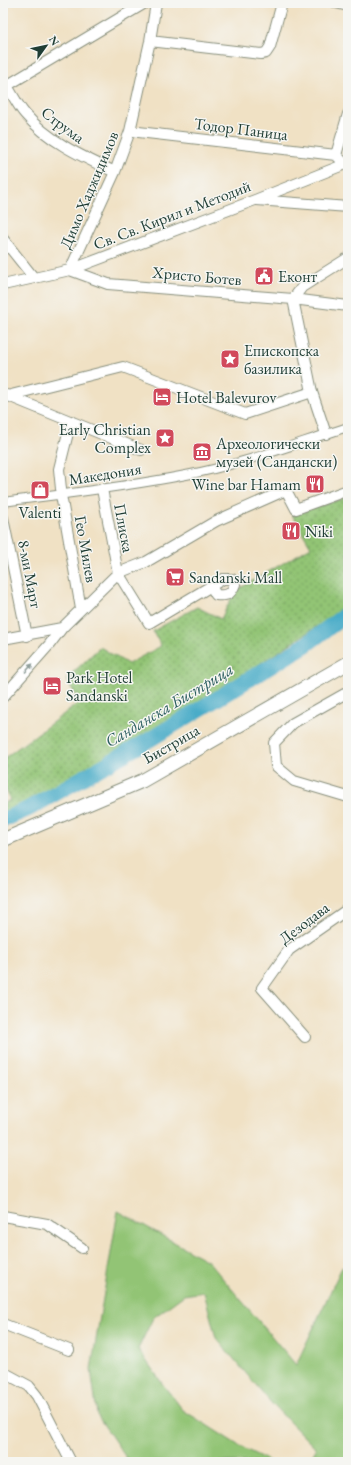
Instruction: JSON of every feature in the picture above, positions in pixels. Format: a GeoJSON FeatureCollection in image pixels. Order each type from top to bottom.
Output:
{"type":"FeatureCollection","features":[{"type":"Feature","properties":{"kind":"street"},"geometry":{"type":"LineString","coordinates":[[5,87],[145,3]]}},
{"type":"Feature","properties":{"kind":"street","name":"Димо Хаджидимов"},"geometry":{"type":"LineString","coordinates":[[70,270],[115,172],[130,131],[150,41],[156,3]]}},
{"type":"Feature","properties":{"kind":"street"},"geometry":{"type":"LineString","coordinates":[[150,41],[261,54],[266,53],[270,47],[282,3]]}},
{"type":"Feature","properties":{"kind":"street"},"geometry":{"type":"LineString","coordinates":[[336,3],[348,6]]}},
{"type":"Feature","properties":{"kind":"street","name":"Струма"},"geometry":{"type":"LineString","coordinates":[[5,87],[25,114],[45,133],[72,152],[115,172]]}},
{"type":"Feature","properties":{"kind":"street"},"geometry":{"type":"LineString","coordinates":[[346,163],[336,155],[348,114]]}},
{"type":"Feature","properties":{"kind":"street","name":"Тодор Паница"},"geometry":{"type":"LineString","coordinates":[[130,131],[336,155]]}},
{"type":"Feature","properties":{"kind":"street","name":"Св. Св. Кирил и Методий"},"geometry":{"type":"LineString","coordinates":[[3,284],[70,270],[254,200],[346,163]]}},
{"type":"Feature","properties":{"kind":"street"},"geometry":{"type":"LineString","coordinates":[[254,200],[348,207]]}},
{"type":"Feature","properties":{"kind":"street"},"geometry":{"type":"LineString","coordinates":[[3,239],[34,278]]}},
{"type":"Feature","properties":{"kind":"street"},"geometry":{"type":"LineString","coordinates":[[326,434],[312,392],[293,298],[302,287],[348,258]]}},
{"type":"Feature","properties":{"kind":"street","name":"Христо Ботев"},"geometry":{"type":"LineString","coordinates":[[70,270],[108,284],[293,298],[348,306]]}},
{"type":"Feature","properties":{"kind":"street"},"geometry":{"type":"LineString","coordinates":[[5,396],[123,367],[245,414],[312,392]]}},
{"type":"Feature","properties":{"kind":"street"},"geometry":{"type":"LineString","coordinates":[[5,396],[141,450]]}},
{"type":"Feature","properties":{"kind":"street","name":"Гео Милев"},"geometry":{"type":"LineString","coordinates":[[71,421],[59,469],[61,492],[81,609]]}},
{"type":"Feature","properties":{"kind":"street","name":"Македония"},"geometry":{"type":"LineString","coordinates":[[3,502],[61,492],[102,489],[186,475],[248,460],[348,427]]}},
{"type":"Feature","properties":{"kind":"street","name":"Плиска"},"geometry":{"type":"LineString","coordinates":[[102,489],[118,574]]}},
{"type":"Feature","properties":{"kind":"street"},"geometry":{"type":"LineString","coordinates":[[3,697],[49,646],[62,628],[118,574],[146,562],[216,521],[286,490],[296,509],[348,490]]}},
{"type":"Feature","properties":{"kind":"street","name":"8-ми Март"},"geometry":{"type":"LineString","coordinates":[[3,518],[27,636]]}},
{"type":"Feature","properties":{"kind":"street"},"geometry":{"type":"LineString","coordinates":[[118,574],[149,624],[211,586]]}},
{"type":"Feature","properties":{"kind":"street"},"geometry":{"type":"LineString","coordinates":[[3,639],[27,636],[62,628]]}},
{"type":"Feature","properties":{"kind":"street","name":"Бистрица"},"geometry":{"type":"LineString","coordinates":[[3,840],[142,781],[348,663]]}},
{"type":"Feature","properties":{"kind":"street"},"geometry":{"type":"LineString","coordinates":[[348,692],[293,724],[274,743],[276,766],[294,781],[348,797]]}},
{"type":"Feature","properties":{"kind":"street","name":"Дезодава"},"geometry":{"type":"LineString","coordinates":[[305,1037],[262,988],[289,950],[348,909]]}},
{"type":"Feature","properties":{"kind":"street"},"geometry":{"type":"LineString","coordinates":[[3,1216],[47,1224],[82,1248]]}},
{"type":"Feature","properties":{"kind":"street"},"geometry":{"type":"LineString","coordinates":[[3,1324],[69,1350]]}},
{"type":"Feature","properties":{"kind":"street"},"geometry":{"type":"LineString","coordinates":[[3,1372],[28,1386],[37,1396],[71,1462]]}},
{"type":"Feature","properties":{"kind":"green space"},"geometry":{"type":"Polygon","coordinates":[[[348,497],[348,606],[176,719],[3,816],[3,804],[10,800],[3,782],[3,759],[80,702],[66,679],[100,647],[128,664],[161,646],[153,631],[197,607],[221,619],[235,591],[311,547],[292,515],[348,497]]]}},
{"type":"Feature","properties":{"kind":"green space"},"geometry":{"type":"Polygon","coordinates":[[[118,1211],[208,1261],[296,1365],[342,1267],[348,1271],[348,1462],[309,1462],[316,1449],[273,1405],[216,1338],[204,1292],[184,1295],[153,1318],[138,1349],[183,1410],[241,1447],[271,1462],[129,1462],[97,1415],[91,1369],[118,1211]]]}},
{"type":"Feature","properties":{"kind":"waterway","name":"Санданска Бистрица"},"geometry":{"type":"LineString","coordinates":[[3,820],[28,809],[144,743],[304,646],[348,613]]}},
{"type":"Feature","properties":{"kind":"place","name":"Еконт"},"geometry":{"type":"Point","coordinates":[264,276]}},
{"type":"Feature","properties":{"kind":"place","name":"Епископска базилика"},"geometry":{"type":"Point","coordinates":[230,359]}},
{"type":"Feature","properties":{"kind":"place","name":"Hotel Balevurov"},"geometry":{"type":"Point","coordinates":[162,397]}},
{"type":"Feature","properties":{"kind":"place","name":"Early Christian Complex"},"geometry":{"type":"Point","coordinates":[165,438]}},
{"type":"Feature","properties":{"kind":"place","name":"Археологически музей (Сандански)"},"geometry":{"type":"Point","coordinates":[202,452]}},
{"type":"Feature","properties":{"kind":"place","name":"Wine bar Hamam"},"geometry":{"type":"Point","coordinates":[315,484]}},
{"type":"Feature","properties":{"kind":"place","name":"Valenti"},"geometry":{"type":"Point","coordinates":[40,490]}},
{"type":"Feature","properties":{"kind":"place","name":"Niki"},"geometry":{"type":"Point","coordinates":[291,531]}},
{"type":"Feature","properties":{"kind":"place","name":"Sandanski Mall"},"geometry":{"type":"Point","coordinates":[175,577]}},
{"type":"Feature","properties":{"kind":"place","name":"Park Hotel Sandanski"},"geometry":{"type":"Point","coordinates":[52,686]}}]}
